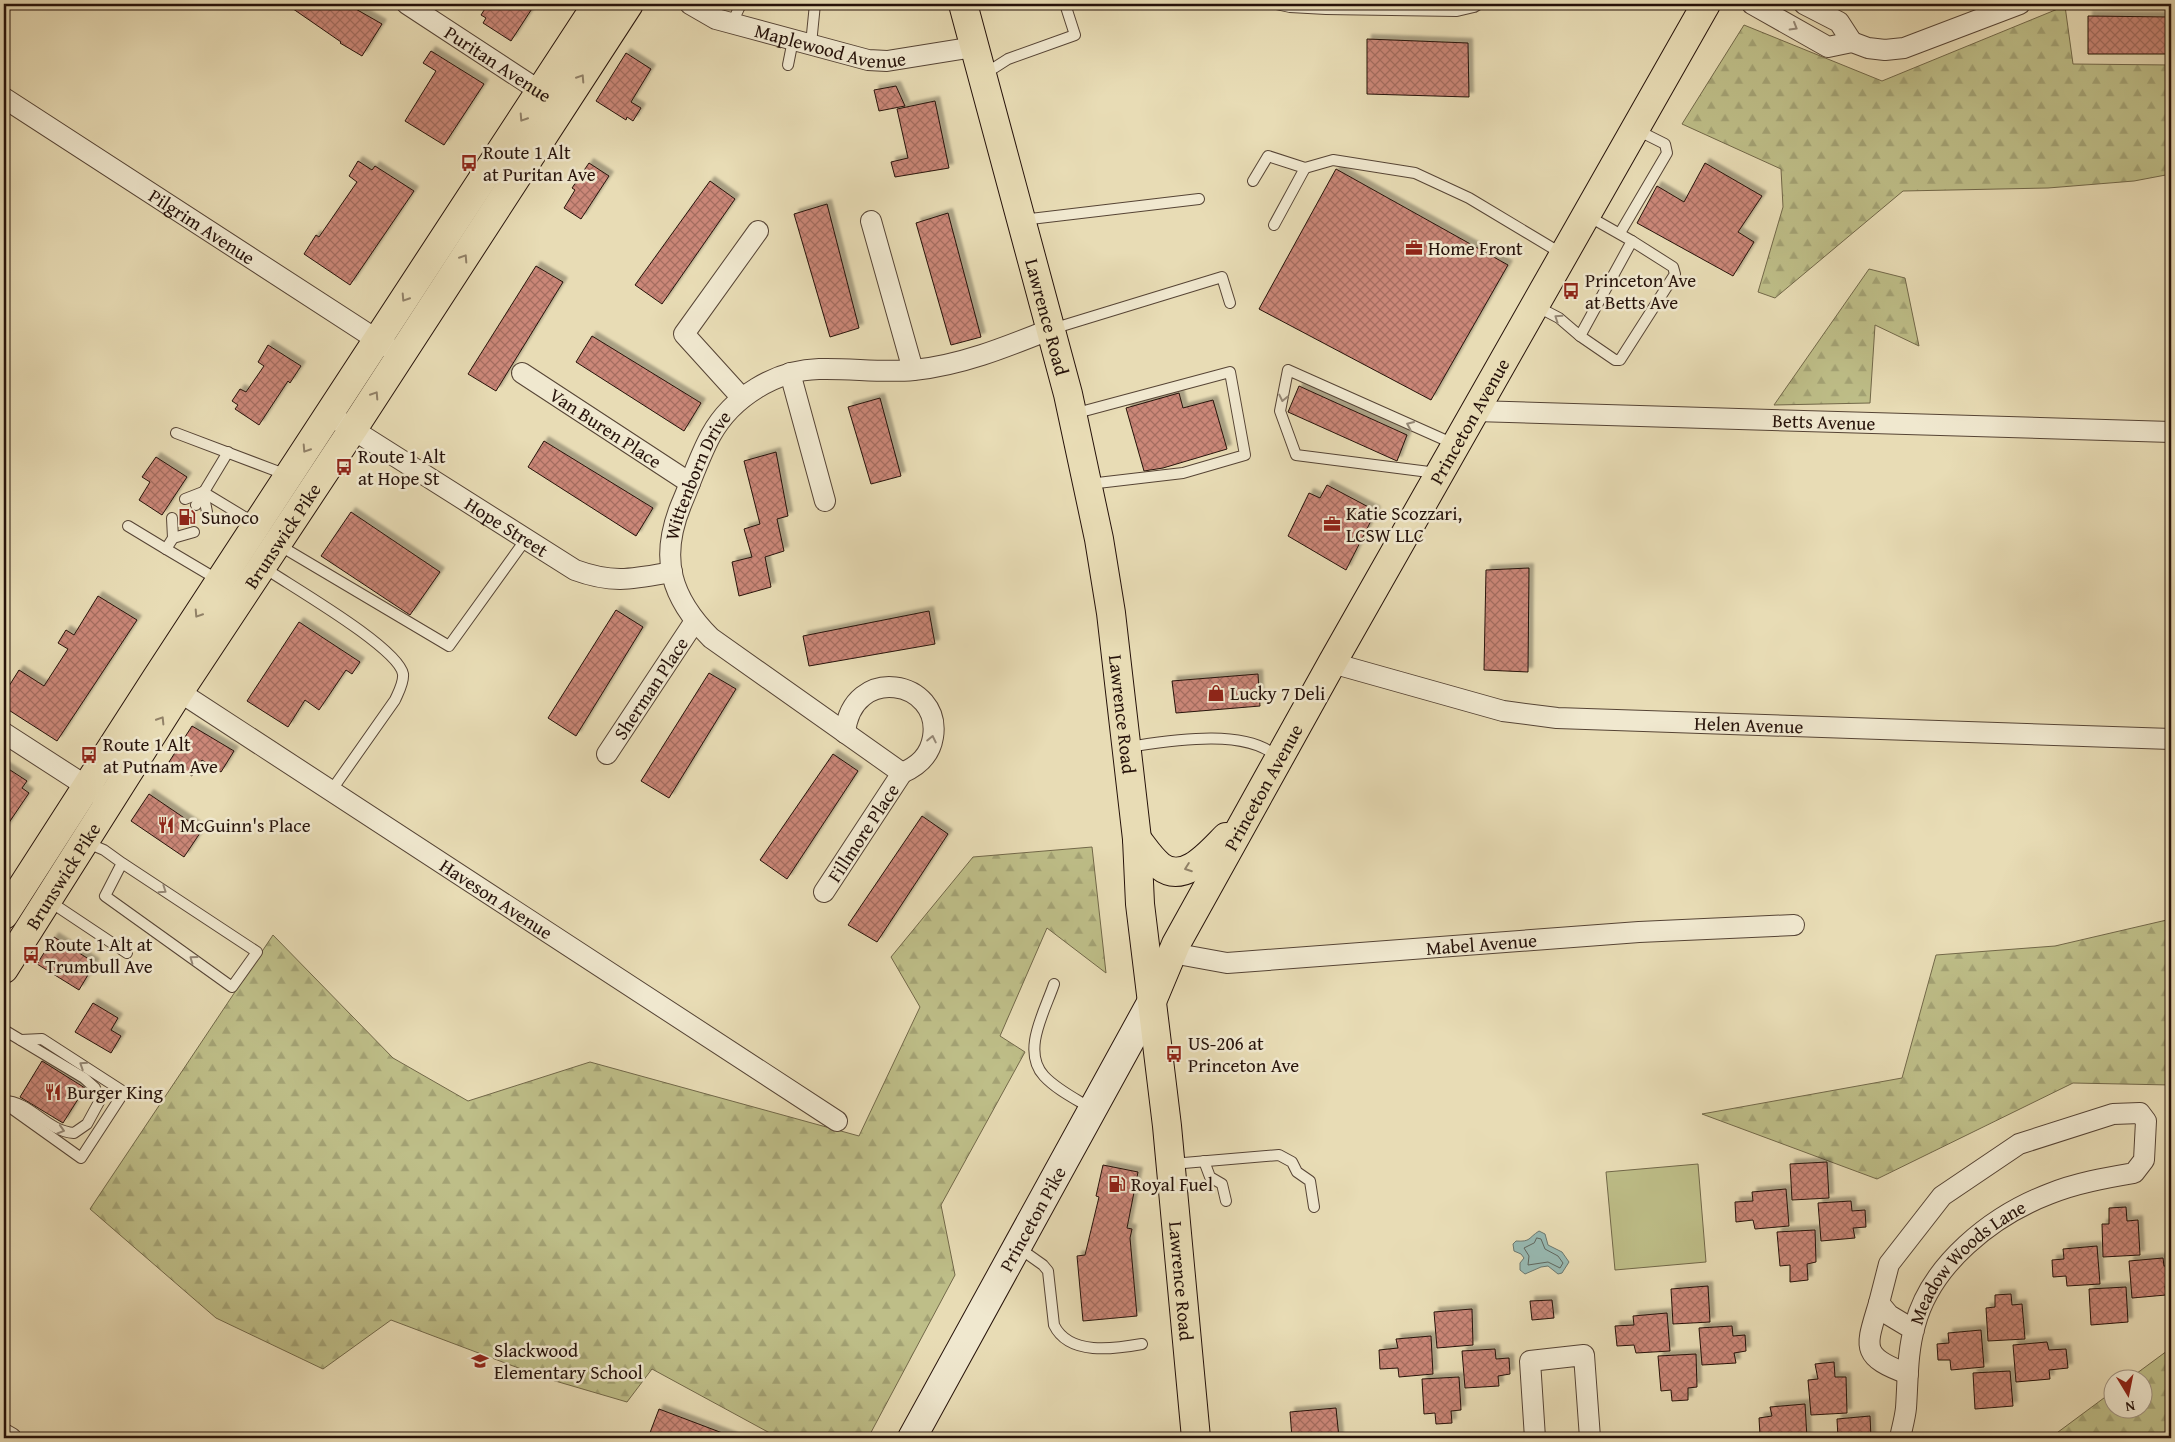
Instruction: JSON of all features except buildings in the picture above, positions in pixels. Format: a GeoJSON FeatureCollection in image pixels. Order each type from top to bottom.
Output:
{"type":"FeatureCollection","features":[{"type":"Feature","properties":{"kind":"main road","name":"Brunswick Pike"},"geometry":{"type":"LineString","coordinates":[[4,915],[86,786],[597,4]]}},
{"type":"Feature","properties":{"kind":"main road","name":"Brunswick Pike"},"geometry":{"type":"LineString","coordinates":[[4,969],[179,692],[353,429],[629,4]]}},
{"type":"Feature","properties":{"kind":"main road","name":"Lawrence Road"},"geometry":{"type":"LineString","coordinates":[[963,4],[1073,414],[1088,484],[1111,613],[1137,839],[1140,904],[1171,1164],[1196,1438]]}},
{"type":"Feature","properties":{"kind":"main road","name":"Princeton Avenue"},"geometry":{"type":"LineString","coordinates":[[1152,1001],[1172,953],[1332,663],[1706,4]]}},
{"type":"Feature","properties":{"kind":"main road"},"geometry":{"type":"LineString","coordinates":[[1137,839],[1160,866],[1177,871],[1187,870],[1208,855],[1249,813]]}},
{"type":"Feature","properties":{"kind":"main road","name":"Princeton Pike"},"geometry":{"type":"LineString","coordinates":[[912,1438],[1152,1001]]}},
{"type":"Feature","properties":{"kind":"street","name":"Puritan Avenue"},"geometry":{"type":"LineString","coordinates":[[407,4],[541,90],[562,107]]}},
{"type":"Feature","properties":{"kind":"street","name":"Maplewood Avenue"},"geometry":{"type":"LineString","coordinates":[[690,4],[716,19],[868,60],[887,61],[974,47]]}},
{"type":"Feature","properties":{"kind":"street"},"geometry":{"type":"LineString","coordinates":[[1752,4],[1828,47],[1852,42],[1868,48],[1885,50],[1904,48],[2020,4]]}},
{"type":"Feature","properties":{"kind":"street"},"geometry":{"type":"LineString","coordinates":[[1804,4],[1839,22],[1852,42]]}},
{"type":"Feature","properties":{"kind":"street","name":"Pilgrim Avenue"},"geometry":{"type":"LineString","coordinates":[[4,98],[401,355]]}},
{"type":"Feature","properties":{"kind":"street"},"geometry":{"type":"LineString","coordinates":[[871,221],[913,370]]}},
{"type":"Feature","properties":{"kind":"street"},"geometry":{"type":"LineString","coordinates":[[742,398],[684,334],[758,231]]}},
{"type":"Feature","properties":{"kind":"street","name":"Wittenborn Drive"},"geometry":{"type":"LineString","coordinates":[[902,773],[711,638],[695,622],[677,591],[672,572],[670,543],[674,523],[711,435],[725,414],[742,398],[770,380],[790,373],[819,368],[863,371],[913,370],[947,365],[988,354],[1051,329]]}},
{"type":"Feature","properties":{"kind":"street","name":"Van Buren Place"},"geometry":{"type":"LineString","coordinates":[[522,373],[690,483]]}},
{"type":"Feature","properties":{"kind":"street"},"geometry":{"type":"LineString","coordinates":[[790,373],[825,501]]}},
{"type":"Feature","properties":{"kind":"street","name":"Betts Avenue"},"geometry":{"type":"LineString","coordinates":[[1475,411],[2171,432]]}},
{"type":"Feature","properties":{"kind":"street","name":"Hope Street"},"geometry":{"type":"LineString","coordinates":[[329,414],[575,570],[595,578],[618,580],[672,572]]}},
{"type":"Feature","properties":{"kind":"street","name":"Sherman Place"},"geometry":{"type":"LineString","coordinates":[[607,754],[695,622]]}},
{"type":"Feature","properties":{"kind":"street","name":"Helen Avenue"},"geometry":{"type":"LineString","coordinates":[[1332,663],[1503,711],[1558,718],[2171,739]]}},
{"type":"Feature","properties":{"kind":"street","name":"Haveson Avenue"},"geometry":{"type":"LineString","coordinates":[[157,677],[838,1121]]}},
{"type":"Feature","properties":{"kind":"street"},"geometry":{"type":"LineString","coordinates":[[845,733],[852,708],[867,693],[888,686],[912,693],[923,702],[931,715],[934,730],[932,745],[924,758],[914,768],[902,773]]}},
{"type":"Feature","properties":{"kind":"street"},"geometry":{"type":"LineString","coordinates":[[4,733],[109,802]]}},
{"type":"Feature","properties":{"kind":"street","name":"Fillmore Place"},"geometry":{"type":"LineString","coordinates":[[824,892],[902,773]]}},
{"type":"Feature","properties":{"kind":"street","name":"Mabel Avenue"},"geometry":{"type":"LineString","coordinates":[[1172,953],[1227,963],[1638,932],[1794,925]]}},
{"type":"Feature","properties":{"kind":"street","name":"Meadow Woods Lane"},"geometry":{"type":"LineString","coordinates":[[1879,1303],[1888,1264],[1942,1196],[2019,1144],[2113,1114],[2140,1113],[2146,1121],[2144,1160],[2134,1172],[2081,1184],[2048,1194],[2018,1209],[1986,1230],[1959,1252],[1942,1272],[1926,1297],[1914,1330],[1909,1350],[1906,1411],[1900,1438]]}},
{"type":"Feature","properties":{"kind":"street"},"geometry":{"type":"LineString","coordinates":[[1879,1303],[1888,1315],[1914,1330]]}},
{"type":"Feature","properties":{"kind":"street"},"geometry":{"type":"LineString","coordinates":[[1879,1303],[1869,1340],[1873,1356],[1885,1366],[1908,1374]]}},
{"type":"Feature","properties":{"kind":"street"},"geometry":{"type":"LineString","coordinates":[[1535,1438],[1530,1361],[1584,1355],[1590,1438]]}},
{"type":"Feature","properties":{"kind":"street"},"geometry":{"type":"LineString","coordinates":[[4,1434],[11,1438]]}},
{"type":"Feature","properties":{"kind":"lane"},"geometry":{"type":"LineString","coordinates":[[732,23],[741,4]]}},
{"type":"Feature","properties":{"kind":"lane"},"geometry":{"type":"LineString","coordinates":[[788,65],[802,42],[815,4]]}},
{"type":"Feature","properties":{"kind":"lane"},"geometry":{"type":"LineString","coordinates":[[982,75],[1008,59],[1075,35],[1065,4]]}},
{"type":"Feature","properties":{"kind":"lane"},"geometry":{"type":"LineString","coordinates":[[1228,4],[1235,4]]}},
{"type":"Feature","properties":{"kind":"lane"},"geometry":{"type":"LineString","coordinates":[[1276,4],[1290,7],[1326,9],[1457,11],[1479,4]]}},
{"type":"Feature","properties":{"kind":"lane"},"geometry":{"type":"LineString","coordinates":[[1620,233],[1667,153],[1665,144],[1636,130]]}},
{"type":"Feature","properties":{"kind":"lane"},"geometry":{"type":"LineString","coordinates":[[1253,182],[1268,156],[1305,168],[1333,160],[1414,173],[1469,198],[1564,255]]}},
{"type":"Feature","properties":{"kind":"lane"},"geometry":{"type":"LineString","coordinates":[[1274,225],[1305,168]]}},
{"type":"Feature","properties":{"kind":"lane"},"geometry":{"type":"LineString","coordinates":[[1022,220],[1199,200]]}},
{"type":"Feature","properties":{"kind":"lane"},"geometry":{"type":"LineString","coordinates":[[1536,306],[1559,318],[1580,336],[1615,360],[1620,360],[1675,274],[1673,267],[1620,233],[1587,216]]}},
{"type":"Feature","properties":{"kind":"lane"},"geometry":{"type":"LineString","coordinates":[[1580,336],[1632,241]]}},
{"type":"Feature","properties":{"kind":"lane"},"geometry":{"type":"LineString","coordinates":[[1051,329],[1222,277],[1230,303]]}},
{"type":"Feature","properties":{"kind":"lane"},"geometry":{"type":"LineString","coordinates":[[1440,474],[1296,455],[1280,411],[1288,370],[1455,445]]}},
{"type":"Feature","properties":{"kind":"lane"},"geometry":{"type":"LineString","coordinates":[[1073,414],[1230,372],[1245,455],[1183,473],[1088,484]]}},
{"type":"Feature","properties":{"kind":"lane"},"geometry":{"type":"LineString","coordinates":[[176,433],[288,476]]}},
{"type":"Feature","properties":{"kind":"lane"},"geometry":{"type":"LineString","coordinates":[[196,505],[228,452]]}},
{"type":"Feature","properties":{"kind":"lane"},"geometry":{"type":"LineString","coordinates":[[185,499],[203,492]]}},
{"type":"Feature","properties":{"kind":"lane"},"geometry":{"type":"LineString","coordinates":[[203,492],[207,512]]}},
{"type":"Feature","properties":{"kind":"lane"},"geometry":{"type":"LineString","coordinates":[[203,492],[257,524]]}},
{"type":"Feature","properties":{"kind":"lane"},"geometry":{"type":"LineString","coordinates":[[172,518],[173,538]]}},
{"type":"Feature","properties":{"kind":"lane"},"geometry":{"type":"LineString","coordinates":[[166,549],[183,525]]}},
{"type":"Feature","properties":{"kind":"lane"},"geometry":{"type":"LineString","coordinates":[[128,526],[220,581]]}},
{"type":"Feature","properties":{"kind":"lane"},"geometry":{"type":"LineString","coordinates":[[173,538],[194,532]]}},
{"type":"Feature","properties":{"kind":"lane"},"geometry":{"type":"LineString","coordinates":[[277,544],[450,646],[526,539]]}},
{"type":"Feature","properties":{"kind":"lane"},"geometry":{"type":"LineString","coordinates":[[262,566],[376,642],[394,659],[403,674],[401,687],[395,700],[331,791]]}},
{"type":"Feature","properties":{"kind":"lane"},"geometry":{"type":"LineString","coordinates":[[1127,747],[1195,738],[1257,745],[1270,750],[1279,759]]}},
{"type":"Feature","properties":{"kind":"lane"},"geometry":{"type":"LineString","coordinates":[[84,841],[104,850],[122,862],[257,952],[232,987],[105,896],[122,862]]}},
{"type":"Feature","properties":{"kind":"lane"},"geometry":{"type":"LineString","coordinates":[[47,900],[127,953]]}},
{"type":"Feature","properties":{"kind":"lane"},"geometry":{"type":"LineString","coordinates":[[1054,984],[1034,1043],[1034,1056],[1043,1075],[1060,1089],[1093,1109]]}},
{"type":"Feature","properties":{"kind":"lane"},"geometry":{"type":"LineString","coordinates":[[4,1030],[84,1078],[96,1088],[99,1102],[87,1124],[74,1133],[56,1129],[13,1101],[4,1102]]}},
{"type":"Feature","properties":{"kind":"lane"},"geometry":{"type":"LineString","coordinates":[[4,1102],[81,1158],[124,1092],[42,1039],[21,1040]]}},
{"type":"Feature","properties":{"kind":"lane"},"geometry":{"type":"LineString","coordinates":[[1171,1164],[1279,1155],[1286,1157],[1292,1162],[1296,1172],[1310,1182],[1314,1207]]}},
{"type":"Feature","properties":{"kind":"lane"},"geometry":{"type":"LineString","coordinates":[[1204,1161],[1210,1177],[1222,1184],[1226,1201]]}},
{"type":"Feature","properties":{"kind":"lane"},"geometry":{"type":"LineString","coordinates":[[1018,1247],[1043,1265],[1048,1271],[1054,1325],[1057,1332],[1075,1345],[1088,1347],[1121,1347],[1142,1344]]}},
{"type":"Feature","properties":{"kind":"green space"},"geometry":{"type":"Polygon","coordinates":[[[2065,6],[2073,64],[2171,65],[2171,174],[2134,181],[2048,188],[1903,191],[1775,298],[1758,292],[1783,207],[1781,169],[1682,124],[1744,25],[1882,81],[2065,6]]]}},
{"type":"Feature","properties":{"kind":"green space"},"geometry":{"type":"Polygon","coordinates":[[[1869,269],[1905,278],[1919,346],[1875,325],[1870,403],[1774,405],[1869,269]]]}},
{"type":"Feature","properties":{"kind":"green space"},"geometry":{"type":"Polygon","coordinates":[[[1092,847],[1106,973],[1047,928],[1000,1036],[1025,1052],[941,1205],[955,1275],[868,1438],[779,1438],[652,1369],[627,1402],[545,1378],[391,1320],[323,1369],[216,1318],[90,1209],[273,935],[393,1058],[468,1101],[590,1062],[859,1136],[920,1007],[891,957],[973,857],[1092,847]]]}},
{"type":"Feature","properties":{"kind":"green space"},"geometry":{"type":"Polygon","coordinates":[[[2171,919],[2171,1085],[2073,1083],[1877,1179],[1702,1114],[1902,1078],[1936,955],[2055,946],[2171,919]]]}},
{"type":"Feature","properties":{"kind":"green space"},"geometry":{"type":"Polygon","coordinates":[[[1698,1164],[1706,1262],[1615,1270],[1606,1172],[1698,1164]]]}},
{"type":"Feature","properties":{"kind":"green space"},"geometry":{"type":"Polygon","coordinates":[[[2171,1348],[2171,1438],[2050,1438],[2102,1399],[2102,1420],[2152,1420],[2152,1370],[2141,1370],[2171,1348]]]}},
{"type":"Feature","properties":{"kind":"water"},"geometry":{"type":"Polygon","coordinates":[[[1539,1231],[1545,1234],[1548,1245],[1562,1252],[1569,1262],[1562,1273],[1558,1274],[1548,1266],[1525,1274],[1520,1270],[1520,1263],[1524,1258],[1521,1254],[1514,1251],[1513,1244],[1516,1241],[1527,1240],[1539,1231]]]}},
{"type":"Feature","properties":{"kind":"place","name":"Route 1 Alt at Puritan Ave"},"geometry":{"type":"Point","coordinates":[469,163]}},
{"type":"Feature","properties":{"kind":"place","name":"Home Front"},"geometry":{"type":"Point","coordinates":[1414,248]}},
{"type":"Feature","properties":{"kind":"place","name":"Princeton Ave at Betts Ave"},"geometry":{"type":"Point","coordinates":[1571,291]}},
{"type":"Feature","properties":{"kind":"place","name":"Route 1 Alt at Hope St"},"geometry":{"type":"Point","coordinates":[344,467]}},
{"type":"Feature","properties":{"kind":"place","name":"Sunoco"},"geometry":{"type":"Point","coordinates":[187,517]}},
{"type":"Feature","properties":{"kind":"place","name":"Katie Scozzari, LCSW LLC"},"geometry":{"type":"Point","coordinates":[1332,524]}},
{"type":"Feature","properties":{"kind":"place","name":"Lucky 7 Deli"},"geometry":{"type":"Point","coordinates":[1216,693]}},
{"type":"Feature","properties":{"kind":"place","name":"Route 1 Alt at Putnam Ave"},"geometry":{"type":"Point","coordinates":[89,755]}},
{"type":"Feature","properties":{"kind":"place","name":"McGuinn's Place"},"geometry":{"type":"Point","coordinates":[166,825]}},
{"type":"Feature","properties":{"kind":"place","name":"Route 1 Alt at Trumbull Ave"},"geometry":{"type":"Point","coordinates":[31,955]}},
{"type":"Feature","properties":{"kind":"place","name":"US-206 at Princeton Ave"},"geometry":{"type":"Point","coordinates":[1174,1054]}},
{"type":"Feature","properties":{"kind":"place","name":"Burger King"},"geometry":{"type":"Point","coordinates":[53,1092]}},
{"type":"Feature","properties":{"kind":"place","name":"Royal Fuel"},"geometry":{"type":"Point","coordinates":[1117,1184]}},
{"type":"Feature","properties":{"kind":"place","name":"Slackwood Elementary School"},"geometry":{"type":"Point","coordinates":[480,1361]}}]}
